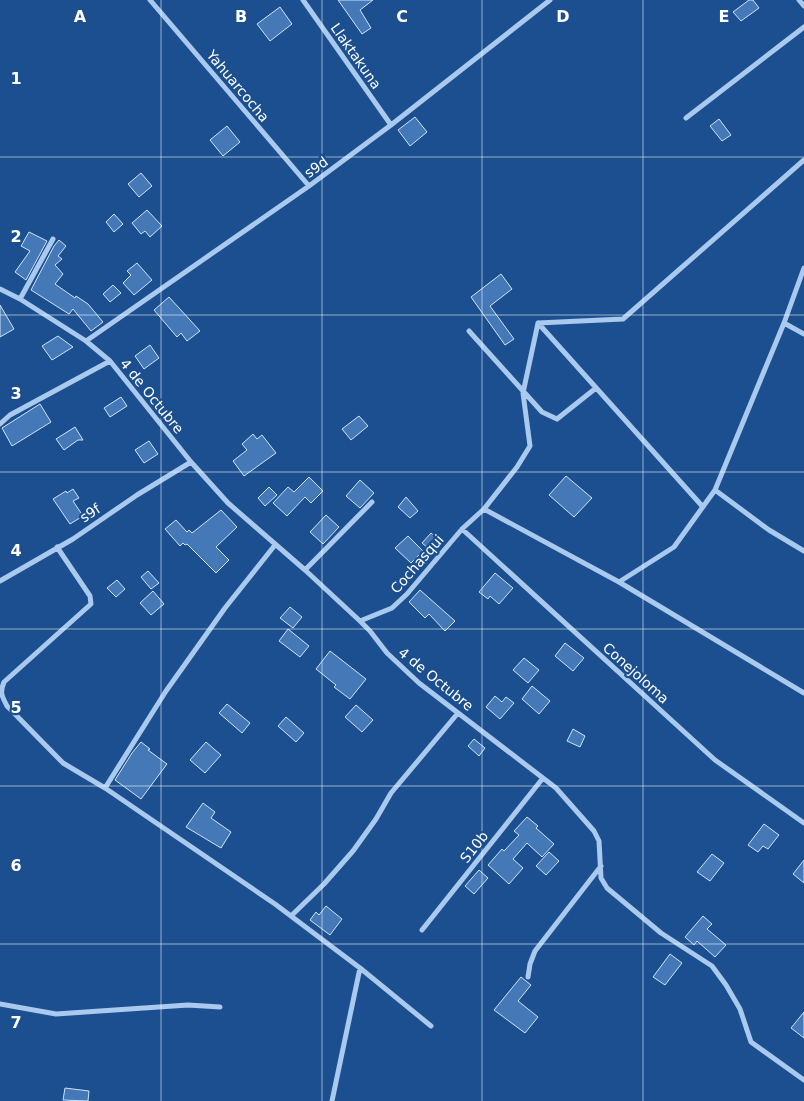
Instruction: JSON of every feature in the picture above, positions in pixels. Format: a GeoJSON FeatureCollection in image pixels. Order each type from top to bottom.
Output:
{"type":"FeatureCollection","features":[{"type":"Feature","properties":{"kind":"street","name":"Yahuarcocha"},"geometry":{"type":"LineString","coordinates":[[150,0],[309,186]]}},
{"type":"Feature","properties":{"kind":"street","name":"Llaktakuna"},"geometry":{"type":"LineString","coordinates":[[303,0],[391,125]]}},
{"type":"Feature","properties":{"kind":"street","name":"s9d"},"geometry":{"type":"LineString","coordinates":[[86,341],[309,186],[391,125],[550,0]]}},
{"type":"Feature","properties":{"kind":"street"},"geometry":{"type":"LineString","coordinates":[[799,0],[804,6]]}},
{"type":"Feature","properties":{"kind":"street"},"geometry":{"type":"LineString","coordinates":[[686,118],[804,27]]}},
{"type":"Feature","properties":{"kind":"street"},"geometry":{"type":"LineString","coordinates":[[538,323],[623,320],[804,160]]}},
{"type":"Feature","properties":{"kind":"street"},"geometry":{"type":"LineString","coordinates":[[20,299],[53,239]]}},
{"type":"Feature","properties":{"kind":"street"},"geometry":{"type":"LineString","coordinates":[[619,582],[674,547],[715,490],[784,323],[804,268]]}},
{"type":"Feature","properties":{"kind":"street","name":"4 de Octubre"},"geometry":{"type":"LineString","coordinates":[[0,289],[20,299],[86,341],[110,361],[191,462],[228,503],[360,621],[387,654],[419,683],[556,788],[594,831],[598,840],[601,878],[607,888],[660,933],[712,966],[740,1008],[751,1042],[804,1080]]}},
{"type":"Feature","properties":{"kind":"street"},"geometry":{"type":"LineString","coordinates":[[538,323],[703,506]]}},
{"type":"Feature","properties":{"kind":"street"},"geometry":{"type":"LineString","coordinates":[[523,393],[538,323]]}},
{"type":"Feature","properties":{"kind":"street"},"geometry":{"type":"LineString","coordinates":[[784,323],[804,334]]}},
{"type":"Feature","properties":{"kind":"street"},"geometry":{"type":"LineString","coordinates":[[469,331],[542,412],[557,419],[596,388]]}},
{"type":"Feature","properties":{"kind":"street"},"geometry":{"type":"LineString","coordinates":[[0,424],[10,415],[110,361]]}},
{"type":"Feature","properties":{"kind":"street","name":"Cochasqui"},"geometry":{"type":"LineString","coordinates":[[360,621],[392,608],[407,594],[462,530],[484,509],[517,467],[530,446],[523,393]]}},
{"type":"Feature","properties":{"kind":"street","name":"s9f"},"geometry":{"type":"LineString","coordinates":[[0,581],[73,539],[137,495],[191,462]]}},
{"type":"Feature","properties":{"kind":"street"},"geometry":{"type":"LineString","coordinates":[[715,490],[769,530],[804,551]]}},
{"type":"Feature","properties":{"kind":"street"},"geometry":{"type":"LineString","coordinates":[[305,570],[372,502]]}},
{"type":"Feature","properties":{"kind":"street"},"geometry":{"type":"LineString","coordinates":[[484,509],[619,582],[804,693]]}},
{"type":"Feature","properties":{"kind":"street","name":"Conejoloma"},"geometry":{"type":"LineString","coordinates":[[462,530],[715,760],[804,823]]}},
{"type":"Feature","properties":{"kind":"street"},"geometry":{"type":"LineString","coordinates":[[105,788],[166,691],[225,608],[275,545]]}},
{"type":"Feature","properties":{"kind":"street"},"geometry":{"type":"LineString","coordinates":[[57,547],[90,596],[91,604],[4,682],[0,688],[0,694],[7,706],[63,763],[105,788],[291,916],[360,968],[431,1026]]}},
{"type":"Feature","properties":{"kind":"street"},"geometry":{"type":"LineString","coordinates":[[291,916],[324,884],[353,851],[376,820],[391,793],[458,713]]}},
{"type":"Feature","properties":{"kind":"street","name":"S10b"},"geometry":{"type":"LineString","coordinates":[[422,930],[543,778]]}},
{"type":"Feature","properties":{"kind":"street"},"geometry":{"type":"LineString","coordinates":[[528,977],[530,964],[536,951],[600,866]]}},
{"type":"Feature","properties":{"kind":"street"},"geometry":{"type":"LineString","coordinates":[[332,1101],[360,968]]}},
{"type":"Feature","properties":{"kind":"street"},"geometry":{"type":"LineString","coordinates":[[0,1004],[56,1014],[188,1005],[220,1007]]}},
{"type":"Feature","properties":{"kind":"building"},"geometry":{"type":"Polygon","coordinates":[[[338,0],[373,0],[360,10],[371,28],[362,34],[338,0]]]}},
{"type":"Feature","properties":{"kind":"building"},"geometry":{"type":"Polygon","coordinates":[[[749,0],[753,0],[759,8],[741,21],[733,12],[749,0]]]}},
{"type":"Feature","properties":{"kind":"building"},"geometry":{"type":"Polygon","coordinates":[[[280,7],[292,24],[270,41],[257,24],[280,7]]]}},
{"type":"Feature","properties":{"kind":"building"},"geometry":{"type":"Polygon","coordinates":[[[415,117],[427,132],[410,146],[398,130],[415,117]]]}},
{"type":"Feature","properties":{"kind":"building"},"geometry":{"type":"Polygon","coordinates":[[[719,119],[731,135],[722,141],[710,126],[719,119]]]}},
{"type":"Feature","properties":{"kind":"building"},"geometry":{"type":"Polygon","coordinates":[[[227,126],[240,142],[223,156],[210,140],[227,126]]]}},
{"type":"Feature","properties":{"kind":"building"},"geometry":{"type":"Polygon","coordinates":[[[141,173],[152,186],[139,197],[128,184],[141,173]]]}},
{"type":"Feature","properties":{"kind":"building"},"geometry":{"type":"Polygon","coordinates":[[[147,210],[162,226],[150,237],[145,231],[141,234],[132,223],[147,210]]]}},
{"type":"Feature","properties":{"kind":"building"},"geometry":{"type":"Polygon","coordinates":[[[114,214],[123,224],[114,232],[106,222],[114,214]]]}},
{"type":"Feature","properties":{"kind":"building"},"geometry":{"type":"Polygon","coordinates":[[[29,232],[47,241],[26,280],[15,272],[30,251],[21,246],[29,232]]]}},
{"type":"Feature","properties":{"kind":"building"},"geometry":{"type":"Polygon","coordinates":[[[59,240],[66,246],[58,256],[62,259],[55,265],[63,274],[55,284],[75,298],[76,296],[88,304],[103,322],[91,331],[73,309],[69,314],[31,290],[59,240]]]}},
{"type":"Feature","properties":{"kind":"building"},"geometry":{"type":"Polygon","coordinates":[[[137,263],[152,280],[134,295],[123,283],[131,275],[127,271],[137,263]]]}},
{"type":"Feature","properties":{"kind":"building"},"geometry":{"type":"Polygon","coordinates":[[[501,274],[512,289],[490,306],[514,339],[505,345],[471,297],[501,274]]]}},
{"type":"Feature","properties":{"kind":"building"},"geometry":{"type":"Polygon","coordinates":[[[113,285],[121,293],[110,302],[103,294],[113,285]]]}},
{"type":"Feature","properties":{"kind":"building"},"geometry":{"type":"Polygon","coordinates":[[[169,297],[200,331],[187,341],[181,333],[177,337],[154,310],[169,297]]]}},
{"type":"Feature","properties":{"kind":"building"},"geometry":{"type":"Polygon","coordinates":[[[0,305],[14,329],[0,337],[0,305]]]}},
{"type":"Feature","properties":{"kind":"building"},"geometry":{"type":"Polygon","coordinates":[[[58,336],[73,347],[52,360],[42,346],[58,336]]]}},
{"type":"Feature","properties":{"kind":"building"},"geometry":{"type":"Polygon","coordinates":[[[150,345],[159,358],[144,369],[135,356],[150,345]]]}},
{"type":"Feature","properties":{"kind":"building"},"geometry":{"type":"Polygon","coordinates":[[[121,397],[127,406],[110,417],[104,408],[121,397]]]}},
{"type":"Feature","properties":{"kind":"building"},"geometry":{"type":"Polygon","coordinates":[[[40,404],[51,422],[12,446],[2,428],[40,404]]]}},
{"type":"Feature","properties":{"kind":"building"},"geometry":{"type":"Polygon","coordinates":[[[359,416],[368,426],[351,440],[342,429],[359,416]]]}},
{"type":"Feature","properties":{"kind":"building"},"geometry":{"type":"Polygon","coordinates":[[[75,427],[83,440],[78,440],[64,450],[56,439],[75,427]]]}},
{"type":"Feature","properties":{"kind":"building"},"geometry":{"type":"Polygon","coordinates":[[[253,434],[257,439],[262,435],[276,453],[244,476],[233,461],[247,450],[242,444],[253,434]]]}},
{"type":"Feature","properties":{"kind":"building"},"geometry":{"type":"Polygon","coordinates":[[[149,441],[158,454],[144,463],[135,450],[149,441]]]}},
{"type":"Feature","properties":{"kind":"building"},"geometry":{"type":"Polygon","coordinates":[[[566,476],[592,498],[574,517],[549,495],[566,476]]]}},
{"type":"Feature","properties":{"kind":"building"},"geometry":{"type":"Polygon","coordinates":[[[309,477],[323,491],[311,503],[305,497],[287,516],[273,503],[288,487],[294,492],[309,477]]]}},
{"type":"Feature","properties":{"kind":"building"},"geometry":{"type":"Polygon","coordinates":[[[360,480],[374,493],[360,508],[346,496],[360,480]]]}},
{"type":"Feature","properties":{"kind":"building"},"geometry":{"type":"Polygon","coordinates":[[[269,487],[277,495],[265,506],[258,498],[269,487]]]}},
{"type":"Feature","properties":{"kind":"building"},"geometry":{"type":"Polygon","coordinates":[[[73,489],[79,498],[73,501],[83,516],[70,524],[53,499],[73,489]]]}},
{"type":"Feature","properties":{"kind":"building"},"geometry":{"type":"Polygon","coordinates":[[[406,497],[418,511],[410,518],[398,507],[406,497]]]}},
{"type":"Feature","properties":{"kind":"building"},"geometry":{"type":"Polygon","coordinates":[[[221,510],[237,527],[216,547],[229,560],[216,573],[187,544],[183,543],[180,546],[165,529],[176,520],[187,532],[189,530],[192,533],[221,510]]]}},
{"type":"Feature","properties":{"kind":"building"},"geometry":{"type":"Polygon","coordinates":[[[326,515],[339,527],[323,544],[310,532],[326,515]]]}},
{"type":"Feature","properties":{"kind":"building"},"geometry":{"type":"Polygon","coordinates":[[[431,533],[438,539],[429,549],[422,543],[431,533]]]}},
{"type":"Feature","properties":{"kind":"building"},"geometry":{"type":"Polygon","coordinates":[[[408,536],[423,551],[411,563],[395,548],[408,536]]]}},
{"type":"Feature","properties":{"kind":"building"},"geometry":{"type":"Polygon","coordinates":[[[148,571],[159,583],[151,589],[141,577],[148,571]]]}},
{"type":"Feature","properties":{"kind":"building"},"geometry":{"type":"Polygon","coordinates":[[[495,573],[513,588],[499,604],[490,596],[488,599],[479,592],[495,573]]]}},
{"type":"Feature","properties":{"kind":"building"},"geometry":{"type":"Polygon","coordinates":[[[117,580],[125,589],[116,597],[107,588],[117,580]]]}},
{"type":"Feature","properties":{"kind":"building"},"geometry":{"type":"Polygon","coordinates":[[[420,590],[455,621],[445,631],[429,614],[425,618],[409,602],[420,590]]]}},
{"type":"Feature","properties":{"kind":"building"},"geometry":{"type":"Polygon","coordinates":[[[153,591],[164,604],[151,615],[140,603],[153,591]]]}},
{"type":"Feature","properties":{"kind":"building"},"geometry":{"type":"Polygon","coordinates":[[[290,607],[302,617],[293,628],[280,618],[290,607]]]}},
{"type":"Feature","properties":{"kind":"building"},"geometry":{"type":"Polygon","coordinates":[[[288,629],[309,646],[300,657],[279,641],[288,629]]]}},
{"type":"Feature","properties":{"kind":"building"},"geometry":{"type":"Polygon","coordinates":[[[565,643],[584,658],[573,671],[555,656],[565,643]]]}},
{"type":"Feature","properties":{"kind":"building"},"geometry":{"type":"Polygon","coordinates":[[[330,651],[366,679],[350,699],[334,687],[336,685],[316,669],[330,651]]]}},
{"type":"Feature","properties":{"kind":"building"},"geometry":{"type":"Polygon","coordinates":[[[524,658],[539,670],[528,683],[513,670],[524,658]]]}},
{"type":"Feature","properties":{"kind":"building"},"geometry":{"type":"Polygon","coordinates":[[[532,686],[550,701],[539,714],[522,699],[532,686]]]}},
{"type":"Feature","properties":{"kind":"building"},"geometry":{"type":"Polygon","coordinates":[[[495,696],[502,702],[506,697],[514,703],[500,719],[486,707],[495,696]]]}},
{"type":"Feature","properties":{"kind":"building"},"geometry":{"type":"Polygon","coordinates":[[[227,704],[250,723],[242,733],[219,713],[227,704]]]}},
{"type":"Feature","properties":{"kind":"building"},"geometry":{"type":"Polygon","coordinates":[[[356,705],[373,720],[362,732],[345,717],[356,705]]]}},
{"type":"Feature","properties":{"kind":"building"},"geometry":{"type":"Polygon","coordinates":[[[286,717],[304,733],[296,742],[278,726],[286,717]]]}},
{"type":"Feature","properties":{"kind":"building"},"geometry":{"type":"Polygon","coordinates":[[[573,729],[585,736],[580,747],[567,741],[573,729]]]}},
{"type":"Feature","properties":{"kind":"building"},"geometry":{"type":"Polygon","coordinates":[[[474,739],[485,748],[479,756],[468,746],[474,739]]]}},
{"type":"Feature","properties":{"kind":"building"},"geometry":{"type":"Polygon","coordinates":[[[141,742],[150,749],[148,750],[167,764],[141,799],[115,780],[141,742]]]}},
{"type":"Feature","properties":{"kind":"building"},"geometry":{"type":"Polygon","coordinates":[[[206,742],[221,755],[205,773],[190,760],[206,742]]]}},
{"type":"Feature","properties":{"kind":"building"},"geometry":{"type":"Polygon","coordinates":[[[203,803],[215,812],[211,818],[231,832],[221,848],[186,827],[203,803]]]}},
{"type":"Feature","properties":{"kind":"building"},"geometry":{"type":"Polygon","coordinates":[[[527,817],[554,844],[542,857],[527,843],[513,859],[523,868],[509,884],[488,865],[502,849],[504,851],[519,835],[514,831],[527,817]]]}},
{"type":"Feature","properties":{"kind":"building"},"geometry":{"type":"Polygon","coordinates":[[[764,824],[779,835],[768,849],[763,846],[758,852],[748,845],[764,824]]]}},
{"type":"Feature","properties":{"kind":"building"},"geometry":{"type":"Polygon","coordinates":[[[549,852],[559,861],[546,875],[536,866],[549,852]]]}},
{"type":"Feature","properties":{"kind":"building"},"geometry":{"type":"Polygon","coordinates":[[[712,854],[724,863],[710,881],[697,872],[712,854]]]}},
{"type":"Feature","properties":{"kind":"building"},"geometry":{"type":"Polygon","coordinates":[[[804,860],[804,883],[793,874],[804,860]]]}},
{"type":"Feature","properties":{"kind":"building"},"geometry":{"type":"Polygon","coordinates":[[[479,870],[488,878],[474,894],[465,886],[479,870]]]}},
{"type":"Feature","properties":{"kind":"building"},"geometry":{"type":"Polygon","coordinates":[[[326,906],[342,919],[330,935],[310,920],[316,912],[319,915],[326,906]]]}},
{"type":"Feature","properties":{"kind":"building"},"geometry":{"type":"Polygon","coordinates":[[[703,916],[712,924],[707,929],[726,945],[715,957],[697,941],[694,945],[685,937],[703,916]]]}},
{"type":"Feature","properties":{"kind":"building"},"geometry":{"type":"Polygon","coordinates":[[[670,954],[682,963],[665,985],[653,977],[670,954]]]}},
{"type":"Feature","properties":{"kind":"building"},"geometry":{"type":"Polygon","coordinates":[[[521,977],[531,985],[518,1001],[538,1017],[525,1033],[494,1010],[521,977]]]}},
{"type":"Feature","properties":{"kind":"building"},"geometry":{"type":"Polygon","coordinates":[[[804,1012],[804,1038],[791,1028],[804,1012]]]}},
{"type":"Feature","properties":{"kind":"building"},"geometry":{"type":"Polygon","coordinates":[[[65,1088],[89,1091],[88,1101],[63,1100],[65,1088]]]}}]}
